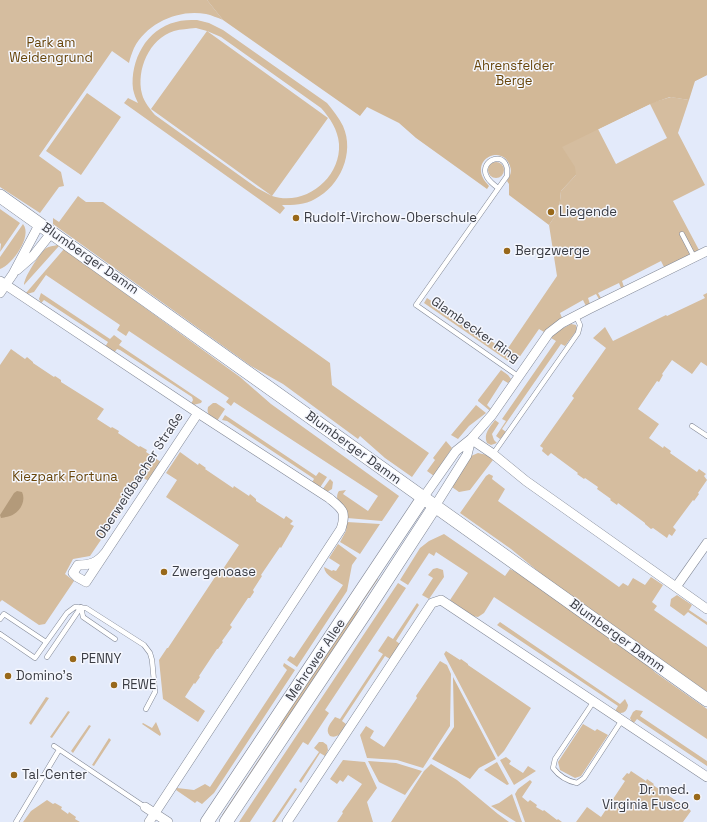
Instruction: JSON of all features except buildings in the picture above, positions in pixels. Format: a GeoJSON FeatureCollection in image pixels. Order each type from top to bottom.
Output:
{"type":"FeatureCollection","features":[{"type":"Feature","properties":{"kind":"main road","name":"Blumberger Damm"},"geometry":{"type":"LineString","coordinates":[[0,196],[40,223],[707,700]]}},
{"type":"Feature","properties":{"kind":"main road","name":"Mehrower Allee"},"geometry":{"type":"LineString","coordinates":[[207,822],[423,498]]}},
{"type":"Feature","properties":{"kind":"main road","name":"Mehrower Allee"},"geometry":{"type":"LineString","coordinates":[[226,822],[435,506]]}},
{"type":"Feature","properties":{"kind":"street"},"geometry":{"type":"LineString","coordinates":[[14,274],[40,223]]}},
{"type":"Feature","properties":{"kind":"street"},"geometry":{"type":"LineString","coordinates":[[52,232],[2,287],[329,498],[342,509],[344,520],[341,529],[331,546],[150,822]]}},
{"type":"Feature","properties":{"kind":"street","name":"Glambecker Ring"},"geometry":{"type":"LineString","coordinates":[[423,498],[456,451],[471,439],[492,415],[549,333],[562,323],[707,251]]}},
{"type":"Feature","properties":{"kind":"street","name":"Oberweißbacher Straße"},"geometry":{"type":"LineString","coordinates":[[105,554],[198,413]]}},
{"type":"Feature","properties":{"kind":"street","name":"Glambecker Ring"},"geometry":{"type":"LineString","coordinates":[[435,506],[467,455],[471,439]]}},
{"type":"Feature","properties":{"kind":"street"},"geometry":{"type":"LineString","coordinates":[[471,439],[493,454],[526,481],[707,609]]}},
{"type":"Feature","properties":{"kind":"street"},"geometry":{"type":"LineString","coordinates":[[676,587],[707,543]]}},
{"type":"Feature","properties":{"kind":"street"},"geometry":{"type":"LineString","coordinates":[[287,822],[432,603],[440,600],[707,777]]}},
{"type":"Feature","properties":{"kind":"street"},"geometry":{"type":"LineString","coordinates":[[145,807],[168,822]]}},
{"type":"Feature","properties":{"kind":"lane"},"geometry":{"type":"LineString","coordinates":[[495,159],[505,162],[508,166],[507,176],[498,188],[486,176],[485,170],[486,165],[491,160],[495,159]]}},
{"type":"Feature","properties":{"kind":"lane","name":"Glambecker Ring"},"geometry":{"type":"LineString","coordinates":[[498,188],[416,305],[518,376]]}},
{"type":"Feature","properties":{"kind":"lane"},"geometry":{"type":"LineString","coordinates":[[682,234],[694,257]]}},
{"type":"Feature","properties":{"kind":"lane"},"geometry":{"type":"LineString","coordinates":[[493,454],[578,333],[580,325],[576,316]]}},
{"type":"Feature","properties":{"kind":"lane"},"geometry":{"type":"LineString","coordinates":[[692,426],[707,436]]}},
{"type":"Feature","properties":{"kind":"lane"},"geometry":{"type":"LineString","coordinates":[[0,634],[35,658],[67,613],[75,607],[86,608],[144,645],[150,653],[155,692],[146,709]]}},
{"type":"Feature","properties":{"kind":"lane"},"geometry":{"type":"LineString","coordinates":[[81,607],[83,617],[115,639]]}},
{"type":"Feature","properties":{"kind":"lane"},"geometry":{"type":"LineString","coordinates":[[47,657],[81,607]]}},
{"type":"Feature","properties":{"kind":"lane"},"geometry":{"type":"LineString","coordinates":[[0,619],[4,614],[46,642]]}},
{"type":"Feature","properties":{"kind":"lane"},"geometry":{"type":"LineString","coordinates":[[594,702],[555,759],[553,768],[557,773],[570,782],[578,783],[584,778],[622,720]]}},
{"type":"Feature","properties":{"kind":"lane"},"geometry":{"type":"LineString","coordinates":[[54,746],[145,807]]}},
{"type":"Feature","properties":{"kind":"lane"},"geometry":{"type":"LineString","coordinates":[[16,822],[59,750]]}},
{"type":"Feature","properties":{"kind":"green space","name":"Park am Weidengrund"},"geometry":{"type":"Polygon","coordinates":[[[0,0],[207,0],[223,20],[208,14],[195,13],[174,16],[155,25],[147,31],[134,48],[129,63],[112,51],[39,156],[61,172],[64,186],[59,187],[40,213],[0,187],[0,0]]]}},
{"type":"Feature","properties":{"kind":"green space","name":"Ahrensfelder Berge"},"geometry":{"type":"Polygon","coordinates":[[[207,0],[707,0],[707,75],[695,81],[689,100],[670,97],[650,104],[562,147],[575,167],[576,175],[561,191],[559,210],[549,225],[509,195],[509,184],[507,181],[511,168],[506,160],[501,156],[490,156],[485,159],[482,164],[481,171],[483,178],[489,186],[487,189],[416,138],[399,123],[367,107],[360,116],[223,20],[207,0]]]}},
{"type":"Feature","properties":{"kind":"green space"},"geometry":{"type":"Polygon","coordinates":[[[707,0],[707,75],[654,102],[671,97],[689,100],[678,133],[705,185],[673,201],[699,250],[664,267],[661,261],[622,281],[624,287],[621,288],[619,283],[598,293],[601,298],[599,299],[596,294],[588,298],[590,304],[586,306],[583,300],[560,313],[562,318],[544,332],[539,329],[514,365],[424,303],[427,298],[506,351],[557,276],[549,225],[559,210],[561,191],[576,175],[474,148],[707,0]],[[650,104],[598,129],[616,164],[667,138],[650,104]]]}},
{"type":"Feature","properties":{"kind":"green space"},"geometry":{"type":"Polygon","coordinates":[[[197,20],[209,23],[223,30],[327,103],[334,111],[343,126],[346,136],[346,158],[338,177],[332,186],[324,193],[303,204],[282,205],[285,208],[280,214],[124,103],[128,98],[138,103],[133,89],[134,68],[137,57],[148,39],[156,31],[165,26],[181,21],[197,20]],[[196,28],[177,30],[165,35],[151,48],[146,56],[141,75],[142,94],[149,108],[155,115],[257,188],[272,196],[284,198],[297,197],[319,187],[334,168],[338,156],[338,139],[330,120],[321,108],[221,37],[196,28]]]}},
{"type":"Feature","properties":{"kind":"green space"},"geometry":{"type":"Polygon","coordinates":[[[207,31],[328,118],[272,196],[151,109],[207,31]]]}},
{"type":"Feature","properties":{"kind":"green space"},"geometry":{"type":"Polygon","coordinates":[[[87,93],[121,117],[81,175],[46,151],[87,93]]]}},
{"type":"Feature","properties":{"kind":"green space"},"geometry":{"type":"Polygon","coordinates":[[[493,162],[499,162],[504,167],[502,176],[499,178],[493,178],[488,173],[488,167],[493,162]]]}},
{"type":"Feature","properties":{"kind":"green space"},"geometry":{"type":"Polygon","coordinates":[[[78,196],[86,202],[103,202],[330,363],[332,385],[429,453],[412,477],[385,458],[360,436],[358,439],[283,384],[251,366],[53,224],[53,218],[59,222],[78,196]]]}},
{"type":"Feature","properties":{"kind":"green space"},"geometry":{"type":"Polygon","coordinates":[[[0,209],[20,223],[0,252],[1,244],[0,209]]]}},
{"type":"Feature","properties":{"kind":"green space"},"geometry":{"type":"Polygon","coordinates":[[[23,224],[25,236],[20,250],[10,262],[0,269],[0,257],[23,224]]]}},
{"type":"Feature","properties":{"kind":"green space"},"geometry":{"type":"Polygon","coordinates":[[[59,246],[24,285],[29,272],[42,252],[48,247],[59,246]]]}},
{"type":"Feature","properties":{"kind":"green space"},"geometry":{"type":"Polygon","coordinates":[[[64,249],[240,377],[271,404],[399,496],[382,521],[347,518],[337,498],[339,491],[346,490],[343,494],[368,511],[378,496],[234,402],[231,406],[226,402],[229,398],[129,331],[126,336],[117,330],[120,325],[46,275],[34,292],[27,294],[26,293],[64,249]]]}},
{"type":"Feature","properties":{"kind":"green space"},"geometry":{"type":"Polygon","coordinates":[[[41,293],[110,339],[114,335],[122,341],[119,345],[202,401],[201,403],[191,404],[193,400],[192,397],[120,350],[117,349],[114,353],[105,347],[108,342],[44,300],[41,303],[39,299],[41,293]]]}},
{"type":"Feature","properties":{"kind":"green space"},"geometry":{"type":"Polygon","coordinates":[[[707,293],[707,366],[701,362],[692,374],[672,360],[662,374],[663,375],[659,382],[657,381],[638,409],[659,424],[649,438],[663,448],[664,446],[671,451],[670,453],[697,472],[699,469],[706,474],[704,476],[707,480],[698,493],[699,494],[673,527],[676,530],[672,536],[669,534],[667,538],[653,528],[651,529],[618,503],[617,505],[610,500],[611,499],[597,489],[598,487],[577,474],[578,473],[551,453],[548,456],[542,451],[543,448],[540,446],[574,398],[572,396],[606,348],[593,338],[605,327],[613,341],[705,298],[703,295],[707,293]]]}},
{"type":"Feature","properties":{"kind":"green space"},"geometry":{"type":"Polygon","coordinates":[[[571,324],[576,325],[577,330],[565,346],[561,344],[502,429],[506,432],[500,439],[496,436],[506,421],[502,419],[556,341],[551,338],[556,332],[571,324]]]}},
{"type":"Feature","properties":{"kind":"green space","name":"Kiezpark Fortuna"},"geometry":{"type":"Polygon","coordinates":[[[11,349],[25,359],[27,357],[33,363],[61,380],[61,382],[104,409],[97,419],[119,431],[118,433],[139,447],[140,446],[147,450],[146,452],[161,462],[149,481],[143,478],[90,556],[73,559],[65,574],[74,581],[45,624],[39,625],[2,600],[0,602],[0,365],[11,349]]]}},
{"type":"Feature","properties":{"kind":"green space"},"geometry":{"type":"Polygon","coordinates":[[[501,370],[511,379],[508,383],[503,380],[487,405],[491,409],[489,410],[478,400],[501,370]]]}},
{"type":"Feature","properties":{"kind":"green space"},"geometry":{"type":"Polygon","coordinates":[[[213,403],[216,403],[225,409],[217,421],[210,416],[208,412],[208,407],[213,403]]]}},
{"type":"Feature","properties":{"kind":"green space"},"geometry":{"type":"Polygon","coordinates":[[[476,405],[486,413],[469,426],[458,439],[451,435],[476,405]]]}},
{"type":"Feature","properties":{"kind":"green space"},"geometry":{"type":"Polygon","coordinates":[[[225,415],[316,476],[319,472],[327,477],[319,489],[311,484],[314,479],[313,478],[227,421],[222,420],[225,415]]]}},
{"type":"Feature","properties":{"kind":"green space"},"geometry":{"type":"Polygon","coordinates":[[[495,420],[499,423],[492,434],[497,443],[491,445],[487,443],[486,437],[495,420]]]}},
{"type":"Feature","properties":{"kind":"green space"},"geometry":{"type":"Polygon","coordinates":[[[446,441],[452,448],[434,476],[427,471],[435,460],[433,458],[446,441]]]}},
{"type":"Feature","properties":{"kind":"green space"},"geometry":{"type":"Polygon","coordinates":[[[180,452],[198,465],[199,463],[206,468],[205,469],[233,488],[234,486],[249,496],[250,494],[256,499],[256,501],[284,519],[286,516],[293,521],[290,524],[294,526],[281,548],[280,547],[261,575],[262,576],[253,590],[254,592],[250,598],[248,598],[230,625],[232,627],[222,641],[223,642],[185,697],[205,711],[198,722],[163,699],[159,660],[219,571],[221,572],[239,545],[166,497],[177,480],[166,473],[180,452]]]}},
{"type":"Feature","properties":{"kind":"green space"},"geometry":{"type":"Polygon","coordinates":[[[478,453],[487,455],[493,460],[470,490],[459,492],[452,487],[471,456],[478,453]]]}},
{"type":"Feature","properties":{"kind":"green space"},"geometry":{"type":"Polygon","coordinates":[[[489,474],[493,476],[492,479],[505,489],[498,501],[619,587],[623,583],[628,586],[633,578],[645,585],[651,577],[663,585],[652,602],[657,606],[654,610],[707,647],[707,692],[545,577],[511,549],[460,513],[486,476],[489,474]]]}},
{"type":"Feature","properties":{"kind":"green space"},"geometry":{"type":"Polygon","coordinates":[[[330,479],[333,482],[332,489],[327,492],[322,490],[330,479]]]}},
{"type":"Feature","properties":{"kind":"green space"},"geometry":{"type":"Polygon","coordinates":[[[347,522],[380,524],[360,554],[340,542],[346,531],[347,522]]]}},
{"type":"Feature","properties":{"kind":"green space"},"geometry":{"type":"Polygon","coordinates":[[[444,534],[505,576],[510,569],[518,573],[625,646],[656,673],[707,709],[707,739],[494,597],[484,613],[478,617],[472,616],[450,600],[468,573],[436,552],[434,556],[429,553],[408,585],[400,580],[420,548],[429,541],[444,534]]]}},
{"type":"Feature","properties":{"kind":"green space"},"geometry":{"type":"Polygon","coordinates":[[[338,544],[357,558],[352,565],[347,591],[297,667],[287,660],[290,656],[294,658],[343,585],[326,573],[324,567],[332,571],[336,571],[340,565],[329,558],[338,544]]]}},
{"type":"Feature","properties":{"kind":"green space"},"geometry":{"type":"Polygon","coordinates":[[[437,568],[443,570],[444,577],[429,599],[422,595],[433,578],[428,575],[433,569],[437,568]]]}},
{"type":"Feature","properties":{"kind":"green space"},"geometry":{"type":"Polygon","coordinates":[[[375,578],[378,579],[361,604],[351,626],[225,817],[222,815],[375,578]]]}},
{"type":"Feature","properties":{"kind":"green space"},"geometry":{"type":"Polygon","coordinates":[[[398,583],[406,588],[325,710],[329,713],[308,745],[303,742],[250,822],[239,822],[398,583]]]}},
{"type":"Feature","properties":{"kind":"green space"},"geometry":{"type":"Polygon","coordinates":[[[677,595],[692,605],[689,610],[707,622],[707,625],[688,612],[684,616],[670,606],[671,599],[677,595]]]}},
{"type":"Feature","properties":{"kind":"green space"},"geometry":{"type":"Polygon","coordinates":[[[417,603],[419,605],[396,641],[400,644],[390,659],[385,656],[342,721],[346,724],[342,732],[333,737],[330,736],[328,733],[328,728],[330,724],[335,717],[340,719],[383,654],[378,651],[388,636],[393,639],[417,603]]]}},
{"type":"Feature","properties":{"kind":"green space"},"geometry":{"type":"Polygon","coordinates":[[[500,622],[620,704],[625,699],[628,705],[626,710],[621,713],[615,711],[618,706],[497,625],[500,622]]]}},
{"type":"Feature","properties":{"kind":"green space"},"geometry":{"type":"Polygon","coordinates":[[[446,651],[460,660],[461,659],[531,708],[504,751],[498,757],[444,654],[446,651]]]}},
{"type":"Feature","properties":{"kind":"green space"},"geometry":{"type":"Polygon","coordinates":[[[440,661],[447,665],[451,674],[450,726],[423,768],[397,760],[367,758],[360,735],[366,726],[374,731],[370,738],[384,747],[440,661]]]}},
{"type":"Feature","properties":{"kind":"green space"},"geometry":{"type":"Polygon","coordinates":[[[284,663],[295,670],[214,793],[202,804],[197,801],[195,803],[176,790],[177,788],[194,790],[205,784],[210,787],[287,670],[283,666],[284,663]]]}},
{"type":"Feature","properties":{"kind":"green space"},"geometry":{"type":"Polygon","coordinates":[[[453,677],[496,759],[479,768],[470,779],[432,759],[454,727],[453,677]]]}},
{"type":"Feature","properties":{"kind":"green space"},"geometry":{"type":"Polygon","coordinates":[[[46,697],[49,698],[31,725],[29,723],[46,697]]]}},
{"type":"Feature","properties":{"kind":"green space"},"geometry":{"type":"Polygon","coordinates":[[[636,710],[643,711],[640,716],[707,761],[707,766],[637,719],[633,724],[630,718],[636,710]]]}},
{"type":"Feature","properties":{"kind":"green space"},"geometry":{"type":"Polygon","coordinates":[[[68,711],[70,712],[52,738],[50,737],[68,711]]]}},
{"type":"Feature","properties":{"kind":"green space"},"geometry":{"type":"Polygon","coordinates":[[[156,722],[161,734],[160,736],[142,724],[143,723],[152,728],[156,722]]]}},
{"type":"Feature","properties":{"kind":"green space"},"geometry":{"type":"Polygon","coordinates":[[[583,724],[595,731],[597,729],[608,735],[581,776],[575,778],[560,770],[558,762],[583,724]]]}},
{"type":"Feature","properties":{"kind":"green space"},"geometry":{"type":"Polygon","coordinates":[[[89,725],[91,726],[73,753],[71,751],[89,725]]]}},
{"type":"Feature","properties":{"kind":"green space"},"geometry":{"type":"Polygon","coordinates":[[[109,738],[111,740],[94,766],[92,765],[109,738]]]}},
{"type":"Feature","properties":{"kind":"green space"},"geometry":{"type":"Polygon","coordinates":[[[319,742],[323,742],[327,745],[328,750],[325,756],[320,753],[301,783],[299,781],[319,752],[314,748],[319,742]]]}},
{"type":"Feature","properties":{"kind":"green space"},"geometry":{"type":"Polygon","coordinates":[[[506,757],[511,761],[509,764],[523,773],[528,766],[536,771],[514,785],[500,760],[506,757]]]}},
{"type":"Feature","properties":{"kind":"green space"},"geometry":{"type":"Polygon","coordinates":[[[343,760],[365,762],[377,788],[367,802],[373,822],[337,822],[343,813],[342,812],[362,784],[348,775],[343,782],[340,780],[337,784],[330,779],[343,760]]]}},
{"type":"Feature","properties":{"kind":"green space"},"geometry":{"type":"Polygon","coordinates":[[[368,761],[396,763],[422,771],[405,795],[379,782],[368,761]]]}},
{"type":"Feature","properties":{"kind":"green space"},"geometry":{"type":"Polygon","coordinates":[[[497,762],[509,784],[507,785],[484,770],[497,762]]]}},
{"type":"Feature","properties":{"kind":"green space"},"geometry":{"type":"Polygon","coordinates":[[[431,764],[457,780],[509,822],[391,822],[424,771],[431,764]]]}},
{"type":"Feature","properties":{"kind":"green space"},"geometry":{"type":"Polygon","coordinates":[[[631,771],[646,781],[647,779],[654,784],[653,785],[681,804],[683,801],[689,806],[688,808],[691,811],[683,822],[576,822],[587,807],[601,817],[625,781],[622,779],[631,771]]]}},
{"type":"Feature","properties":{"kind":"green space"},"geometry":{"type":"Polygon","coordinates":[[[530,780],[532,782],[522,797],[528,802],[530,800],[537,805],[536,807],[543,811],[544,810],[562,822],[525,822],[515,794],[518,789],[530,780]]]}},
{"type":"Feature","properties":{"kind":"green space"},"geometry":{"type":"Polygon","coordinates":[[[295,788],[297,789],[275,822],[272,822],[295,788]]]}},
{"type":"Feature","properties":{"kind":"green space"},"geometry":{"type":"Polygon","coordinates":[[[512,794],[522,822],[516,822],[491,806],[499,803],[512,794]]]}},
{"type":"Feature","properties":{"kind":"green space"},"geometry":{"type":"Polygon","coordinates":[[[47,800],[62,807],[61,809],[68,814],[69,812],[80,822],[23,822],[31,811],[47,800]]]}},
{"type":"Feature","properties":{"kind":"shaded area"},"geometry":{"type":"Polygon","coordinates":[[[17,491],[22,492],[23,495],[21,507],[12,515],[1,518],[0,515],[14,493],[17,491]]]}},
{"type":"Feature","properties":{"kind":"place","name":"Liegende"},"geometry":{"type":"Point","coordinates":[551,212]}},
{"type":"Feature","properties":{"kind":"place","name":"Rudolf-Virchow-Oberschule"},"geometry":{"type":"Point","coordinates":[296,218]}},
{"type":"Feature","properties":{"kind":"place","name":"Bergzwerge"},"geometry":{"type":"Point","coordinates":[507,251]}},
{"type":"Feature","properties":{"kind":"place","name":"Zwergenoase"},"geometry":{"type":"Point","coordinates":[164,572]}},
{"type":"Feature","properties":{"kind":"place","name":"PENNY"},"geometry":{"type":"Point","coordinates":[73,659]}},
{"type":"Feature","properties":{"kind":"place","name":"Domino's"},"geometry":{"type":"Point","coordinates":[8,676]}},
{"type":"Feature","properties":{"kind":"place","name":"REWE"},"geometry":{"type":"Point","coordinates":[114,685]}},
{"type":"Feature","properties":{"kind":"place","name":"Tal-Center"},"geometry":{"type":"Point","coordinates":[14,775]}},
{"type":"Feature","properties":{"kind":"place","name":"Dr. med. Virginia Fusco"},"geometry":{"type":"Point","coordinates":[697,797]}}]}
